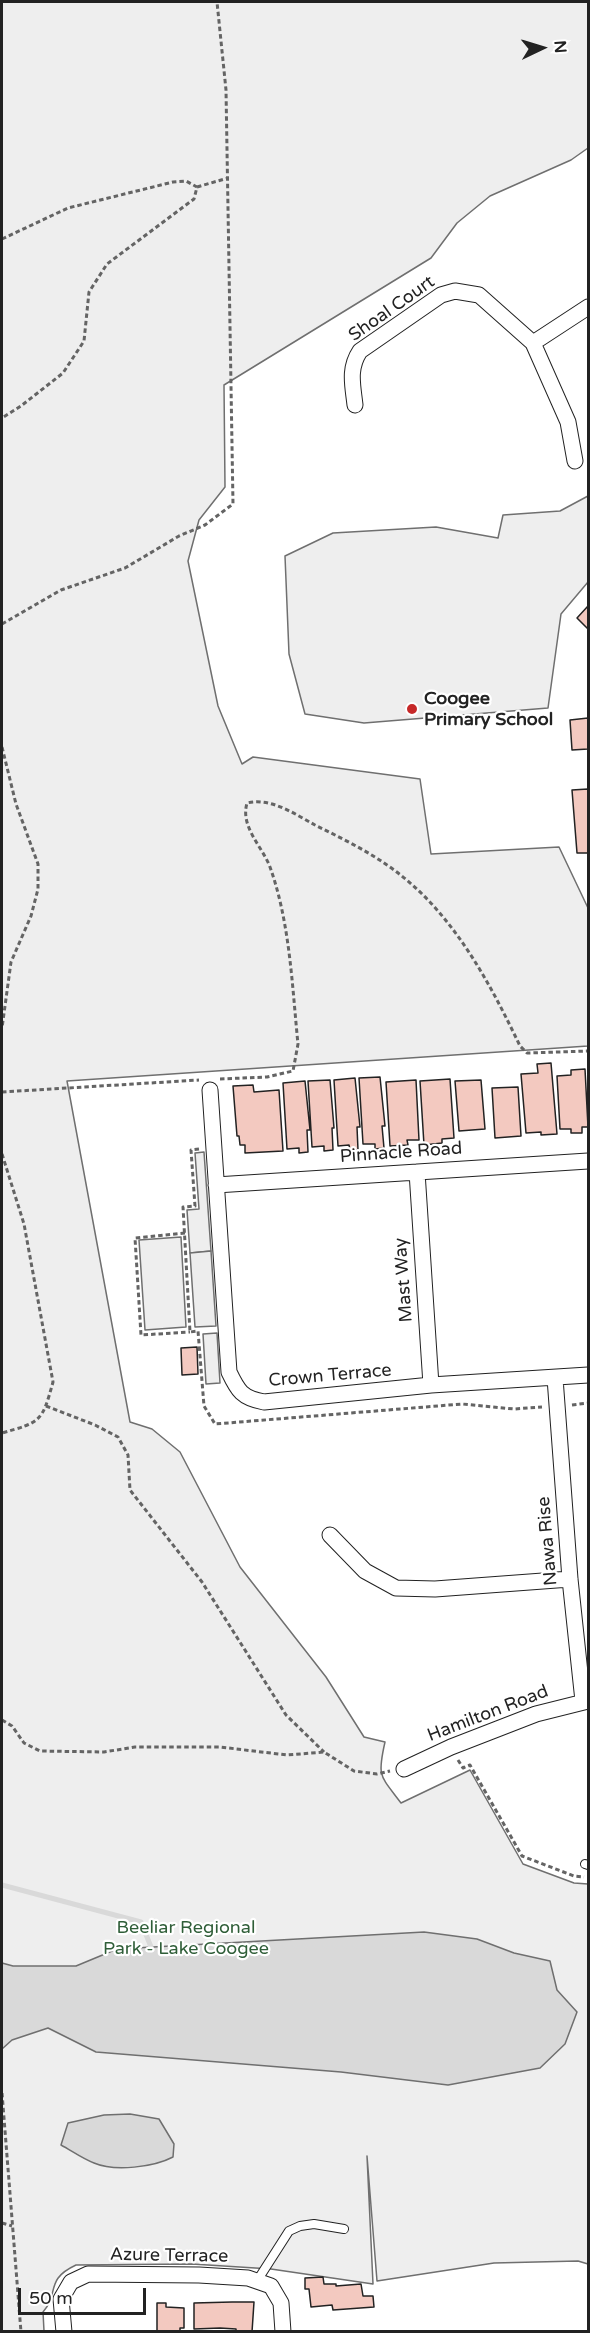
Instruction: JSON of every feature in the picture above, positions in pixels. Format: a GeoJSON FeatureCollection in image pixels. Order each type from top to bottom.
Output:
{"type":"FeatureCollection","features":[{"type":"Feature","properties":{"kind":"street","name":"Shoal Court"},"geometry":{"type":"LineString","coordinates":[[355,405],[351,374],[353,361],[360,351],[441,295],[455,291],[479,295],[533,344],[568,422],[575,461]]}},
{"type":"Feature","properties":{"kind":"street"},"geometry":{"type":"LineString","coordinates":[[533,344],[588,306]]}},
{"type":"Feature","properties":{"kind":"street","name":"Crown Terrace"},"geometry":{"type":"LineString","coordinates":[[212,1083],[213,1149],[229,1372],[237,1390],[250,1400],[264,1402],[431,1385],[588,1375]]}},
{"type":"Feature","properties":{"kind":"street","name":"Pinnacle Road"},"geometry":{"type":"LineString","coordinates":[[216,1185],[588,1161]]}},
{"type":"Feature","properties":{"kind":"street","name":"Mast Way"},"geometry":{"type":"LineString","coordinates":[[417,1172],[431,1385]]}},
{"type":"Feature","properties":{"kind":"street","name":"Nawa Rise"},"geometry":{"type":"LineString","coordinates":[[555,1378],[570,1579],[586,1701]]}},
{"type":"Feature","properties":{"kind":"street"},"geometry":{"type":"LineString","coordinates":[[330,1535],[365,1571],[396,1588],[435,1589],[570,1579]]}},
{"type":"Feature","properties":{"kind":"street","name":"Hamilton Road"},"geometry":{"type":"LineString","coordinates":[[404,1769],[536,1714],[586,1701]]}},
{"type":"Feature","properties":{"kind":"street","name":"Azure Terrace"},"geometry":{"type":"LineString","coordinates":[[64,2331],[61,2299],[71,2282],[88,2274],[198,2275],[257,2281]]}},
{"type":"Feature","properties":{"kind":"street"},"geometry":{"type":"LineString","coordinates":[[257,2281],[271,2286],[281,2303],[283,2331]]}},
{"type":"Feature","properties":{"kind":"lane"},"geometry":{"type":"LineString","coordinates":[[257,2281],[289,2231],[300,2226],[314,2224],[344,2229]]}},
{"type":"Feature","properties":{"kind":"path"},"geometry":{"type":"LineString","coordinates":[[2,624],[61,590],[124,568],[179,536],[206,525],[233,504],[226,90],[216,2]]}},
{"type":"Feature","properties":{"kind":"path"},"geometry":{"type":"LineString","coordinates":[[2,238],[68,208],[173,182],[186,181],[197,187],[228,178]]}},
{"type":"Feature","properties":{"kind":"path"},"geometry":{"type":"LineString","coordinates":[[2,418],[63,373],[84,341],[89,292],[107,264],[194,199],[197,187]]}},
{"type":"Feature","properties":{"kind":"path"},"geometry":{"type":"LineString","coordinates":[[2,747],[16,804],[38,864],[38,889],[31,916],[11,962],[2,1028]]}},
{"type":"Feature","properties":{"kind":"path"},"geometry":{"type":"LineString","coordinates":[[2,1092],[212,1083],[267,1077],[292,1071],[298,1044],[289,957],[280,904],[269,865],[245,817],[247,803],[254,801],[288,811],[346,841],[387,865],[423,896],[446,918],[462,941],[520,1047],[527,1053],[588,1051]]}},
{"type":"Feature","properties":{"kind":"path"},"geometry":{"type":"LineString","coordinates":[[190,1332],[183,1207],[195,1206],[191,1150],[213,1149]]}},
{"type":"Feature","properties":{"kind":"path"},"geometry":{"type":"LineString","coordinates":[[2,1154],[24,1224],[53,1382],[46,1406],[34,1424],[2,1433]]}},
{"type":"Feature","properties":{"kind":"path"},"geometry":{"type":"LineString","coordinates":[[185,1233],[135,1238],[141,1335],[198,1331],[204,1406],[215,1424],[462,1404],[514,1409],[588,1403]]}},
{"type":"Feature","properties":{"kind":"path"},"geometry":{"type":"LineString","coordinates":[[46,1406],[95,1425],[118,1437],[129,1455],[130,1490],[202,1582],[286,1714],[324,1752],[354,1771],[377,1774],[404,1769]]}},
{"type":"Feature","properties":{"kind":"path"},"geometry":{"type":"LineString","coordinates":[[2,1720],[12,1726],[24,1743],[40,1751],[104,1752],[135,1747],[210,1747],[287,1755],[324,1752]]}},
{"type":"Feature","properties":{"kind":"path"},"geometry":{"type":"LineString","coordinates":[[451,1748],[463,1768],[470,1765],[522,1856],[574,1876],[588,1878]]}},
{"type":"Feature","properties":{"kind":"path"},"geometry":{"type":"LineString","coordinates":[[2,2093],[21,2331]]}},
{"type":"Feature","properties":{"kind":"path"},"geometry":{"type":"LineString","coordinates":[[2,2223],[12,2226]]}},
{"type":"Feature","properties":{"kind":"green space","name":"Beeliar Regional Park - Lake Coogee"},"geometry":{"type":"Polygon","coordinates":[[[2,2],[588,2],[588,148],[571,160],[490,196],[457,223],[431,258],[224,385],[225,487],[199,520],[188,561],[218,706],[242,764],[253,757],[420,779],[431,854],[559,847],[588,908],[588,1046],[67,1081],[130,1422],[152,1429],[180,1452],[240,1567],[326,1677],[364,1737],[385,1742],[381,1762],[382,1775],[401,1803],[470,1770],[523,1864],[574,1883],[588,1884],[588,2264],[578,2261],[494,2263],[377,2281],[367,2156],[373,2284],[271,2269],[192,2264],[76,2265],[56,2281],[51,2299],[43,2312],[44,2331],[2,2332],[2,2]]]}},
{"type":"Feature","properties":{"kind":"green space"},"geometry":{"type":"Polygon","coordinates":[[[588,496],[588,582],[561,614],[548,708],[364,723],[305,714],[289,654],[285,556],[333,533],[436,527],[498,538],[503,515],[560,511],[588,496]]]}},
{"type":"Feature","properties":{"kind":"green space"},"geometry":{"type":"Polygon","coordinates":[[[204,1152],[211,1251],[190,1253],[187,1210],[199,1209],[195,1153],[204,1152]]]}},
{"type":"Feature","properties":{"kind":"green space"},"geometry":{"type":"Polygon","coordinates":[[[181,1237],[186,1327],[145,1330],[139,1240],[181,1237]]]}},
{"type":"Feature","properties":{"kind":"green space"},"geometry":{"type":"Polygon","coordinates":[[[217,1333],[220,1383],[206,1384],[203,1334],[217,1333]]]}},
{"type":"Feature","properties":{"kind":"shaded area"},"geometry":{"type":"Polygon","coordinates":[[[211,1251],[216,1326],[195,1327],[190,1253],[211,1251]]]}},
{"type":"Feature","properties":{"kind":"shaded area"},"geometry":{"type":"Polygon","coordinates":[[[424,1932],[477,1939],[514,1953],[550,1961],[557,1990],[577,2012],[565,2044],[540,2068],[448,2085],[341,2072],[96,2052],[48,2028],[12,2040],[2,2049],[2,1963],[13,1966],[76,1966],[117,1949],[424,1932]]]}},
{"type":"Feature","properties":{"kind":"shaded area"},"geometry":{"type":"Polygon","coordinates":[[[130,2114],[159,2119],[174,2144],[173,2157],[145,2166],[123,2168],[103,2166],[61,2145],[68,2123],[104,2115],[130,2114]]]}},
{"type":"Feature","properties":{"kind":"building"},"geometry":{"type":"Polygon","coordinates":[[[588,606],[588,629],[577,618],[588,606]]]}},
{"type":"Feature","properties":{"kind":"building"},"geometry":{"type":"Polygon","coordinates":[[[588,718],[588,749],[572,750],[570,720],[588,718]]]}},
{"type":"Feature","properties":{"kind":"building"},"geometry":{"type":"Polygon","coordinates":[[[588,789],[588,853],[577,853],[572,790],[588,789]]]}},
{"type":"Feature","properties":{"kind":"building"},"geometry":{"type":"Polygon","coordinates":[[[551,1063],[557,1134],[526,1133],[521,1074],[538,1073],[537,1064],[551,1063]]]}},
{"type":"Feature","properties":{"kind":"building"},"geometry":{"type":"Polygon","coordinates":[[[585,1069],[588,1127],[582,1127],[582,1133],[571,1133],[571,1129],[560,1129],[557,1076],[571,1075],[571,1070],[585,1069]]]}},
{"type":"Feature","properties":{"kind":"building"},"geometry":{"type":"Polygon","coordinates":[[[380,1077],[385,1126],[382,1126],[384,1148],[375,1149],[375,1144],[363,1144],[359,1078],[380,1077]]]}},
{"type":"Feature","properties":{"kind":"building"},"geometry":{"type":"Polygon","coordinates":[[[355,1078],[360,1127],[357,1127],[358,1150],[350,1150],[349,1145],[338,1146],[334,1080],[355,1078]]]}},
{"type":"Feature","properties":{"kind":"building"},"geometry":{"type":"Polygon","coordinates":[[[450,1079],[454,1138],[442,1139],[442,1143],[424,1145],[420,1081],[450,1079]]]}},
{"type":"Feature","properties":{"kind":"building"},"geometry":{"type":"Polygon","coordinates":[[[330,1080],[334,1128],[332,1128],[333,1150],[324,1151],[324,1146],[312,1147],[308,1081],[330,1080]]]}},
{"type":"Feature","properties":{"kind":"building"},"geometry":{"type":"Polygon","coordinates":[[[416,1080],[419,1140],[407,1140],[408,1145],[390,1146],[386,1082],[416,1080]]]}},
{"type":"Feature","properties":{"kind":"building"},"geometry":{"type":"Polygon","coordinates":[[[481,1080],[485,1129],[459,1131],[455,1081],[481,1080]]]}},
{"type":"Feature","properties":{"kind":"building"},"geometry":{"type":"Polygon","coordinates":[[[305,1081],[310,1130],[307,1130],[308,1152],[299,1153],[299,1148],[287,1149],[283,1083],[305,1081]]]}},
{"type":"Feature","properties":{"kind":"building"},"geometry":{"type":"Polygon","coordinates":[[[253,1085],[254,1092],[279,1090],[283,1151],[245,1153],[245,1145],[240,1145],[239,1136],[237,1136],[233,1086],[253,1085]]]}},
{"type":"Feature","properties":{"kind":"building"},"geometry":{"type":"Polygon","coordinates":[[[518,1087],[521,1136],[495,1138],[492,1088],[518,1087]]]}},
{"type":"Feature","properties":{"kind":"building"},"geometry":{"type":"Polygon","coordinates":[[[197,1347],[198,1374],[182,1375],[181,1348],[197,1347]]]}},
{"type":"Feature","properties":{"kind":"building"},"geometry":{"type":"Polygon","coordinates":[[[323,2277],[324,2284],[336,2284],[336,2286],[361,2284],[363,2296],[373,2296],[374,2307],[333,2310],[332,2305],[311,2307],[309,2289],[305,2289],[305,2278],[323,2277]]]}},
{"type":"Feature","properties":{"kind":"building"},"geometry":{"type":"Polygon","coordinates":[[[254,2302],[252,2332],[236,2332],[236,2329],[220,2328],[194,2329],[194,2303],[254,2302]]]}},
{"type":"Feature","properties":{"kind":"building"},"geometry":{"type":"Polygon","coordinates":[[[157,2303],[166,2303],[166,2307],[184,2308],[184,2328],[180,2328],[180,2332],[157,2332],[157,2303]]]}},
{"type":"Feature","properties":{"kind":"waterway"},"geometry":{"type":"LineString","coordinates":[[2,1885],[141,1922],[151,1947]]}},
{"type":"Feature","properties":{"kind":"place","name":"Coogee Primary School"},"geometry":{"type":"Point","coordinates":[412,709]}}]}
